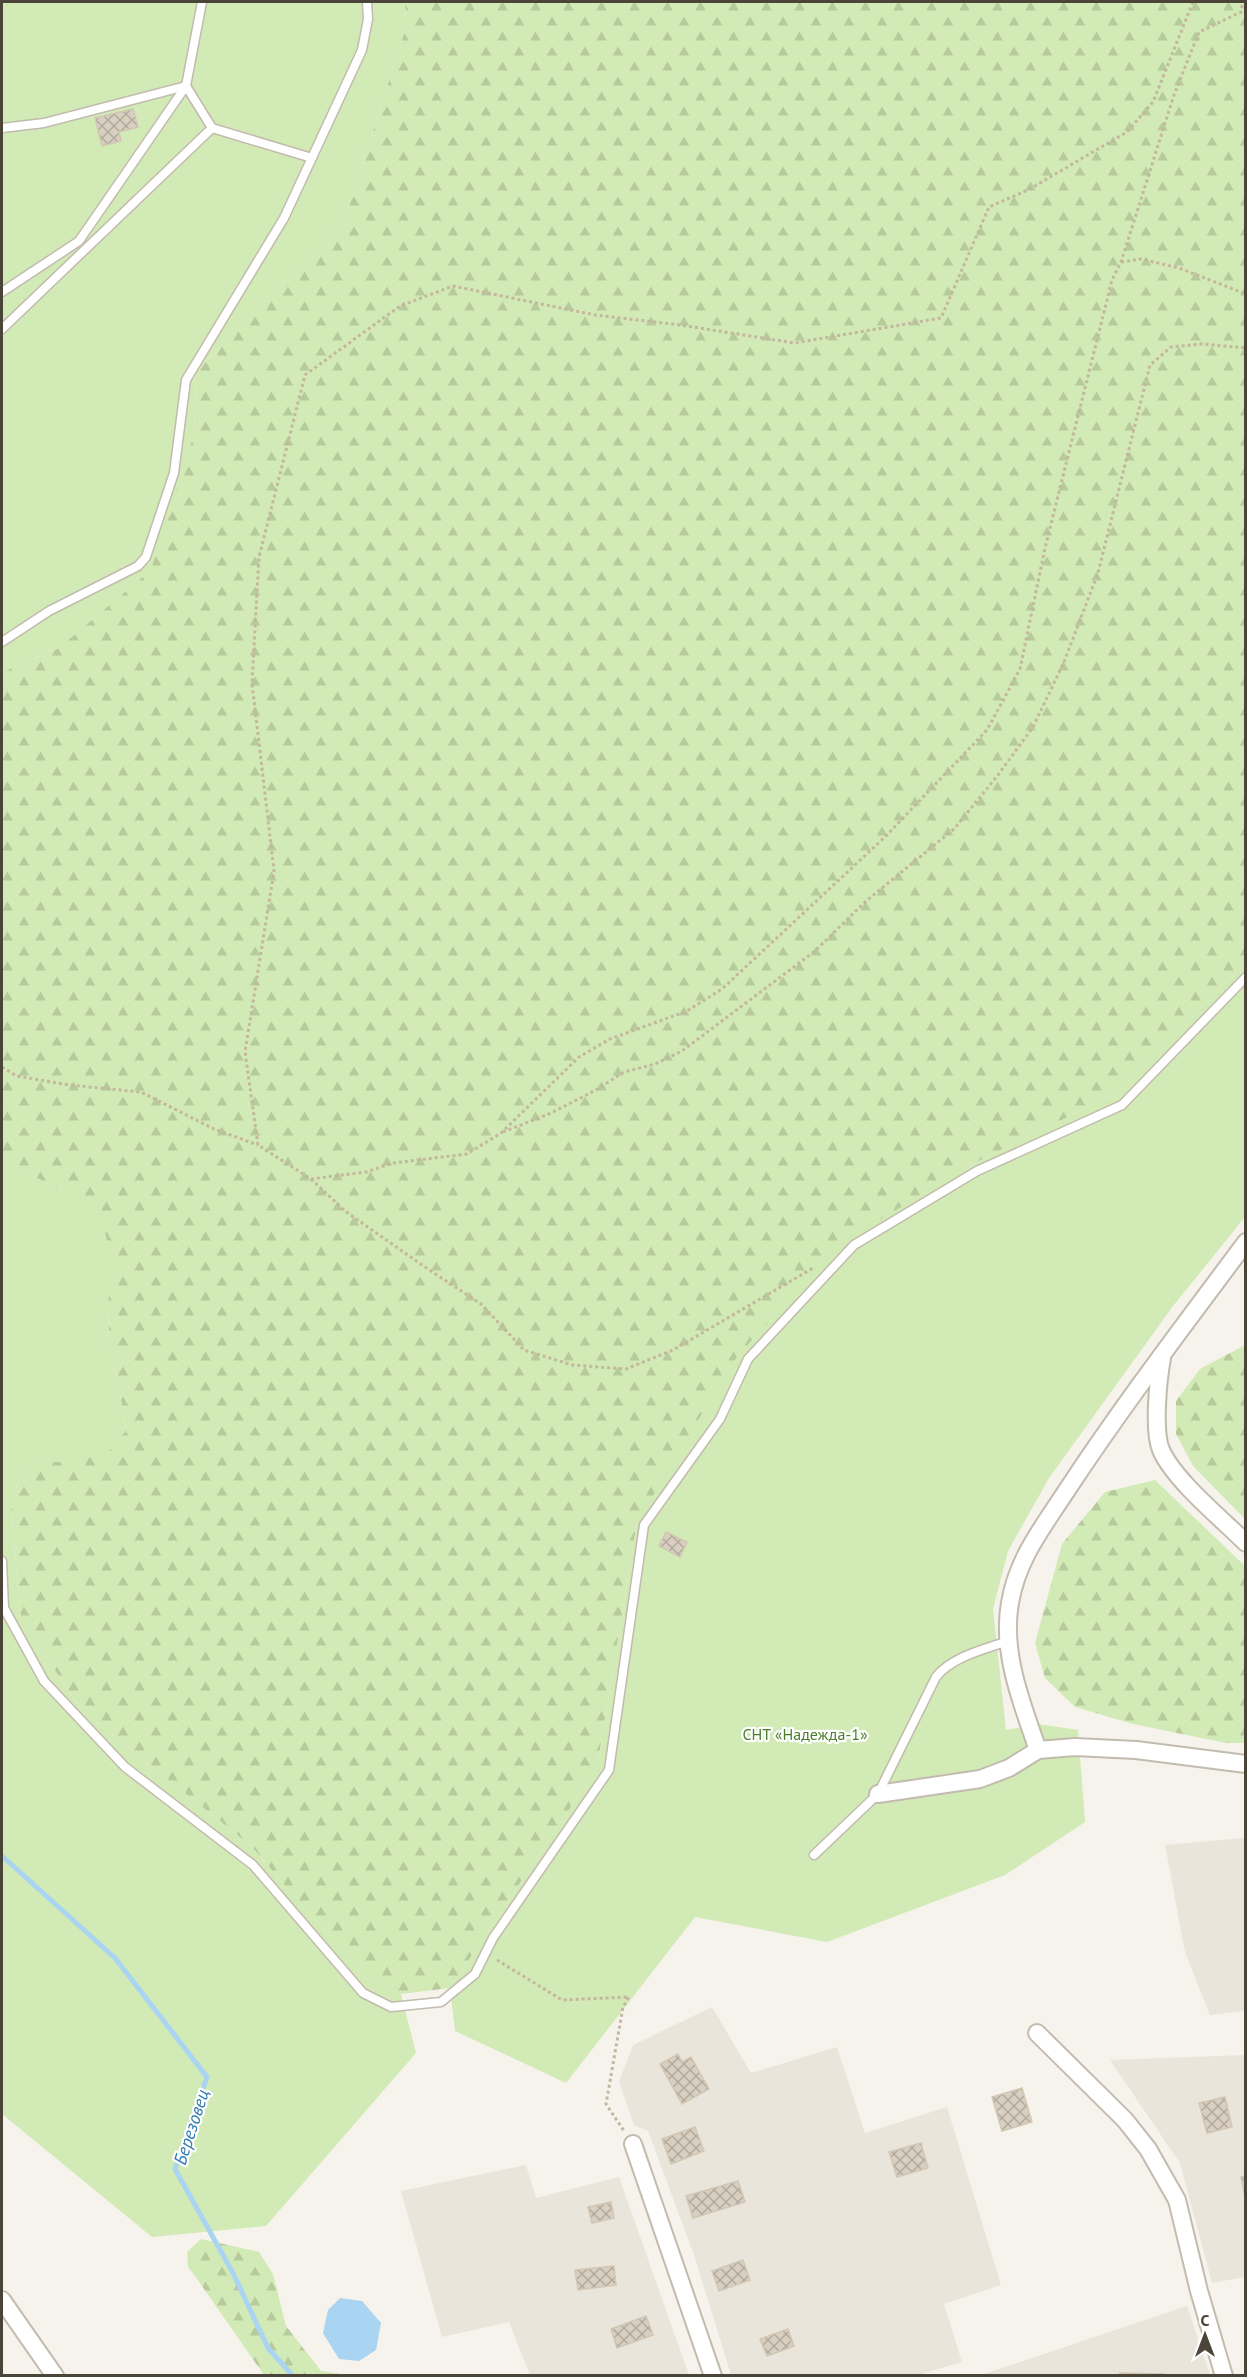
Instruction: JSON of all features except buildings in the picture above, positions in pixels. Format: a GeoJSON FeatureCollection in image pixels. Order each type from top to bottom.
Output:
{"type":"FeatureCollection","features":[{"type":"Feature","properties":{"kind":"street"},"geometry":{"type":"LineString","coordinates":[[1038,1749],[1019,1693],[1008,1641],[1009,1605],[1018,1569],[1103,1435],[1245,1242]]}},
{"type":"Feature","properties":{"kind":"street"},"geometry":{"type":"LineString","coordinates":[[1163,1355],[1158,1381],[1157,1412],[1161,1450],[1179,1477],[1245,1543]]}},
{"type":"Feature","properties":{"kind":"street"},"geometry":{"type":"LineString","coordinates":[[878,1794],[980,1779],[1009,1768],[1038,1749],[1075,1747],[1136,1750],[1245,1764]]}},
{"type":"Feature","properties":{"kind":"street"},"geometry":{"type":"LineString","coordinates":[[1036,2033],[1125,2120],[1148,2149],[1177,2200],[1199,2291],[1224,2376]]}},
{"type":"Feature","properties":{"kind":"street"},"geometry":{"type":"LineString","coordinates":[[633,2144],[713,2376]]}},
{"type":"Feature","properties":{"kind":"street"},"geometry":{"type":"LineString","coordinates":[[2,2300],[55,2376]]}},
{"type":"Feature","properties":{"kind":"lane"},"geometry":{"type":"LineString","coordinates":[[2,292],[79,241],[186,86],[202,2]]}},
{"type":"Feature","properties":{"kind":"lane"},"geometry":{"type":"LineString","coordinates":[[2,642],[49,611],[138,566],[146,557],[174,472],[186,380],[284,218],[362,50],[368,19],[367,2]]}},
{"type":"Feature","properties":{"kind":"lane"},"geometry":{"type":"LineString","coordinates":[[2,128],[44,123],[186,86]]}},
{"type":"Feature","properties":{"kind":"lane"},"geometry":{"type":"LineString","coordinates":[[186,86],[212,128],[312,158]]}},
{"type":"Feature","properties":{"kind":"lane"},"geometry":{"type":"LineString","coordinates":[[2,329],[212,128]]}},
{"type":"Feature","properties":{"kind":"lane"},"geometry":{"type":"LineString","coordinates":[[2,1561],[4,1608],[44,1681],[125,1767],[253,1865],[363,1993],[392,2007],[441,2002],[475,1974],[493,1938],[609,1770],[644,1525],[720,1419],[748,1359],[854,1245],[977,1171],[1122,1105],[1245,977]]}},
{"type":"Feature","properties":{"kind":"lane"},"geometry":{"type":"LineString","coordinates":[[814,1855],[878,1794],[942,1669],[984,1649],[1008,1641]]}},
{"type":"Feature","properties":{"kind":"path"},"geometry":{"type":"LineString","coordinates":[[258,1145],[245,1052],[274,871],[252,683],[259,557],[305,375],[400,306],[453,286],[595,315],[680,325],[795,343],[941,318],[989,207],[1028,189],[1127,132],[1153,102],[1193,2]]}},
{"type":"Feature","properties":{"kind":"path"},"geometry":{"type":"LineString","coordinates":[[501,1133],[579,1057],[610,1039],[687,1011],[722,989],[885,837],[987,730],[1020,669],[1045,548],[1112,280],[1121,262],[1174,95],[1199,32],[1241,12],[1243,2]]}},
{"type":"Feature","properties":{"kind":"path"},"geometry":{"type":"LineString","coordinates":[[1121,262],[1141,259],[1179,268],[1245,294]]}},
{"type":"Feature","properties":{"kind":"path"},"geometry":{"type":"LineString","coordinates":[[311,1179],[366,1172],[393,1163],[467,1154],[501,1133],[560,1109],[596,1090],[624,1071],[655,1064],[682,1051],[815,951],[866,902],[954,829],[1033,727],[1064,662],[1098,573],[1150,364],[1171,347],[1202,344],[1245,348]]}},
{"type":"Feature","properties":{"kind":"path"},"geometry":{"type":"LineString","coordinates":[[2,1067],[17,1076],[27,1078],[69,1085],[141,1092],[214,1129],[258,1145],[311,1179],[345,1211],[481,1304],[524,1350],[572,1365],[626,1369],[673,1350],[823,1263]]}},
{"type":"Feature","properties":{"kind":"path"},"geometry":{"type":"LineString","coordinates":[[485,1953],[562,2000],[628,1997],[623,2007],[606,2104],[633,2144]]}},
{"type":"Feature","properties":{"kind":"shaded area"},"geometry":{"type":"Polygon","coordinates":[[[1245,1838],[1245,2011],[1210,2015],[1185,1952],[1165,1845],[1245,1838]]]}},
{"type":"Feature","properties":{"kind":"shaded area"},"geometry":{"type":"Polygon","coordinates":[[[712,2007],[751,2073],[837,2047],[865,2133],[947,2107],[1001,2285],[944,2304],[962,2362],[918,2375],[731,2375],[694,2255],[648,2131],[634,2125],[619,2082],[633,2045],[712,2007]]]}},
{"type":"Feature","properties":{"kind":"shaded area"},"geometry":{"type":"Polygon","coordinates":[[[1245,2055],[1245,2277],[1212,2283],[1180,2163],[1110,2060],[1245,2055]]]}},
{"type":"Feature","properties":{"kind":"shaded area"},"geometry":{"type":"Polygon","coordinates":[[[526,2165],[536,2198],[619,2177],[689,2375],[530,2375],[509,2322],[442,2337],[401,2191],[526,2165]]]}},
{"type":"Feature","properties":{"kind":"shaded area"},"geometry":{"type":"Polygon","coordinates":[[[1187,2306],[1210,2375],[978,2376],[1187,2306]]]}},
{"type":"Feature","properties":{"kind":"green space"},"geometry":{"type":"Polygon","coordinates":[[[2,2],[405,2],[406,27],[345,219],[196,372],[194,435],[151,570],[59,648],[2,672],[2,2]]]}},
{"type":"Feature","properties":{"kind":"green space"},"geometry":{"type":"Polygon","coordinates":[[[405,2],[1245,2],[1245,963],[1117,1093],[965,1168],[637,1522],[597,1768],[450,1988],[401,1994],[366,1979],[251,1846],[81,1710],[21,1619],[11,1509],[17,1484],[33,1462],[66,1462],[125,1432],[122,1405],[109,1344],[108,1307],[63,1191],[2,1161],[2,672],[59,648],[194,435],[196,372],[345,219],[406,27],[405,2]]]}},
{"type":"Feature","properties":{"kind":"green space","name":"СНТ «Надежда-1»"},"geometry":{"type":"Polygon","coordinates":[[[1245,963],[1245,1217],[1173,1306],[1049,1478],[1008,1551],[993,1609],[1006,1730],[1038,1724],[1078,1730],[1085,1822],[1005,1875],[827,1942],[695,1917],[566,2083],[455,2031],[450,1988],[597,1768],[637,1522],[733,1362],[827,1252],[965,1168],[1117,1093],[1245,963]]]}},
{"type":"Feature","properties":{"kind":"green space"},"geometry":{"type":"Polygon","coordinates":[[[2,1161],[63,1191],[103,1224],[112,1260],[108,1307],[109,1344],[122,1405],[125,1432],[106,1454],[66,1462],[33,1462],[17,1484],[11,1510],[21,1619],[81,1710],[251,1846],[366,1979],[401,1994],[416,2053],[266,2226],[152,2237],[2,2114],[2,1161]]]}},
{"type":"Feature","properties":{"kind":"green space"},"geometry":{"type":"Polygon","coordinates":[[[1245,1345],[1245,1519],[1193,1466],[1176,1434],[1176,1401],[1200,1369],[1245,1345]]]}},
{"type":"Feature","properties":{"kind":"green space"},"geometry":{"type":"Polygon","coordinates":[[[1155,1480],[1245,1566],[1245,1743],[1226,1743],[1133,1724],[1075,1707],[1045,1678],[1035,1643],[1062,1544],[1105,1492],[1155,1480]]]}},
{"type":"Feature","properties":{"kind":"green space"},"geometry":{"type":"Polygon","coordinates":[[[201,2239],[259,2252],[273,2274],[286,2326],[321,2371],[346,2375],[264,2375],[188,2266],[187,2252],[201,2239]]]}},
{"type":"Feature","properties":{"kind":"water"},"geometry":{"type":"Polygon","coordinates":[[[340,2298],[362,2301],[381,2323],[376,2350],[359,2361],[339,2359],[323,2333],[328,2310],[340,2298]]]}},
{"type":"Feature","properties":{"kind":"waterway","name":"Березовец"},"geometry":{"type":"LineString","coordinates":[[2,1856],[115,1958],[207,2077],[175,2169],[233,2273],[268,2348],[293,2376]]}}]}
